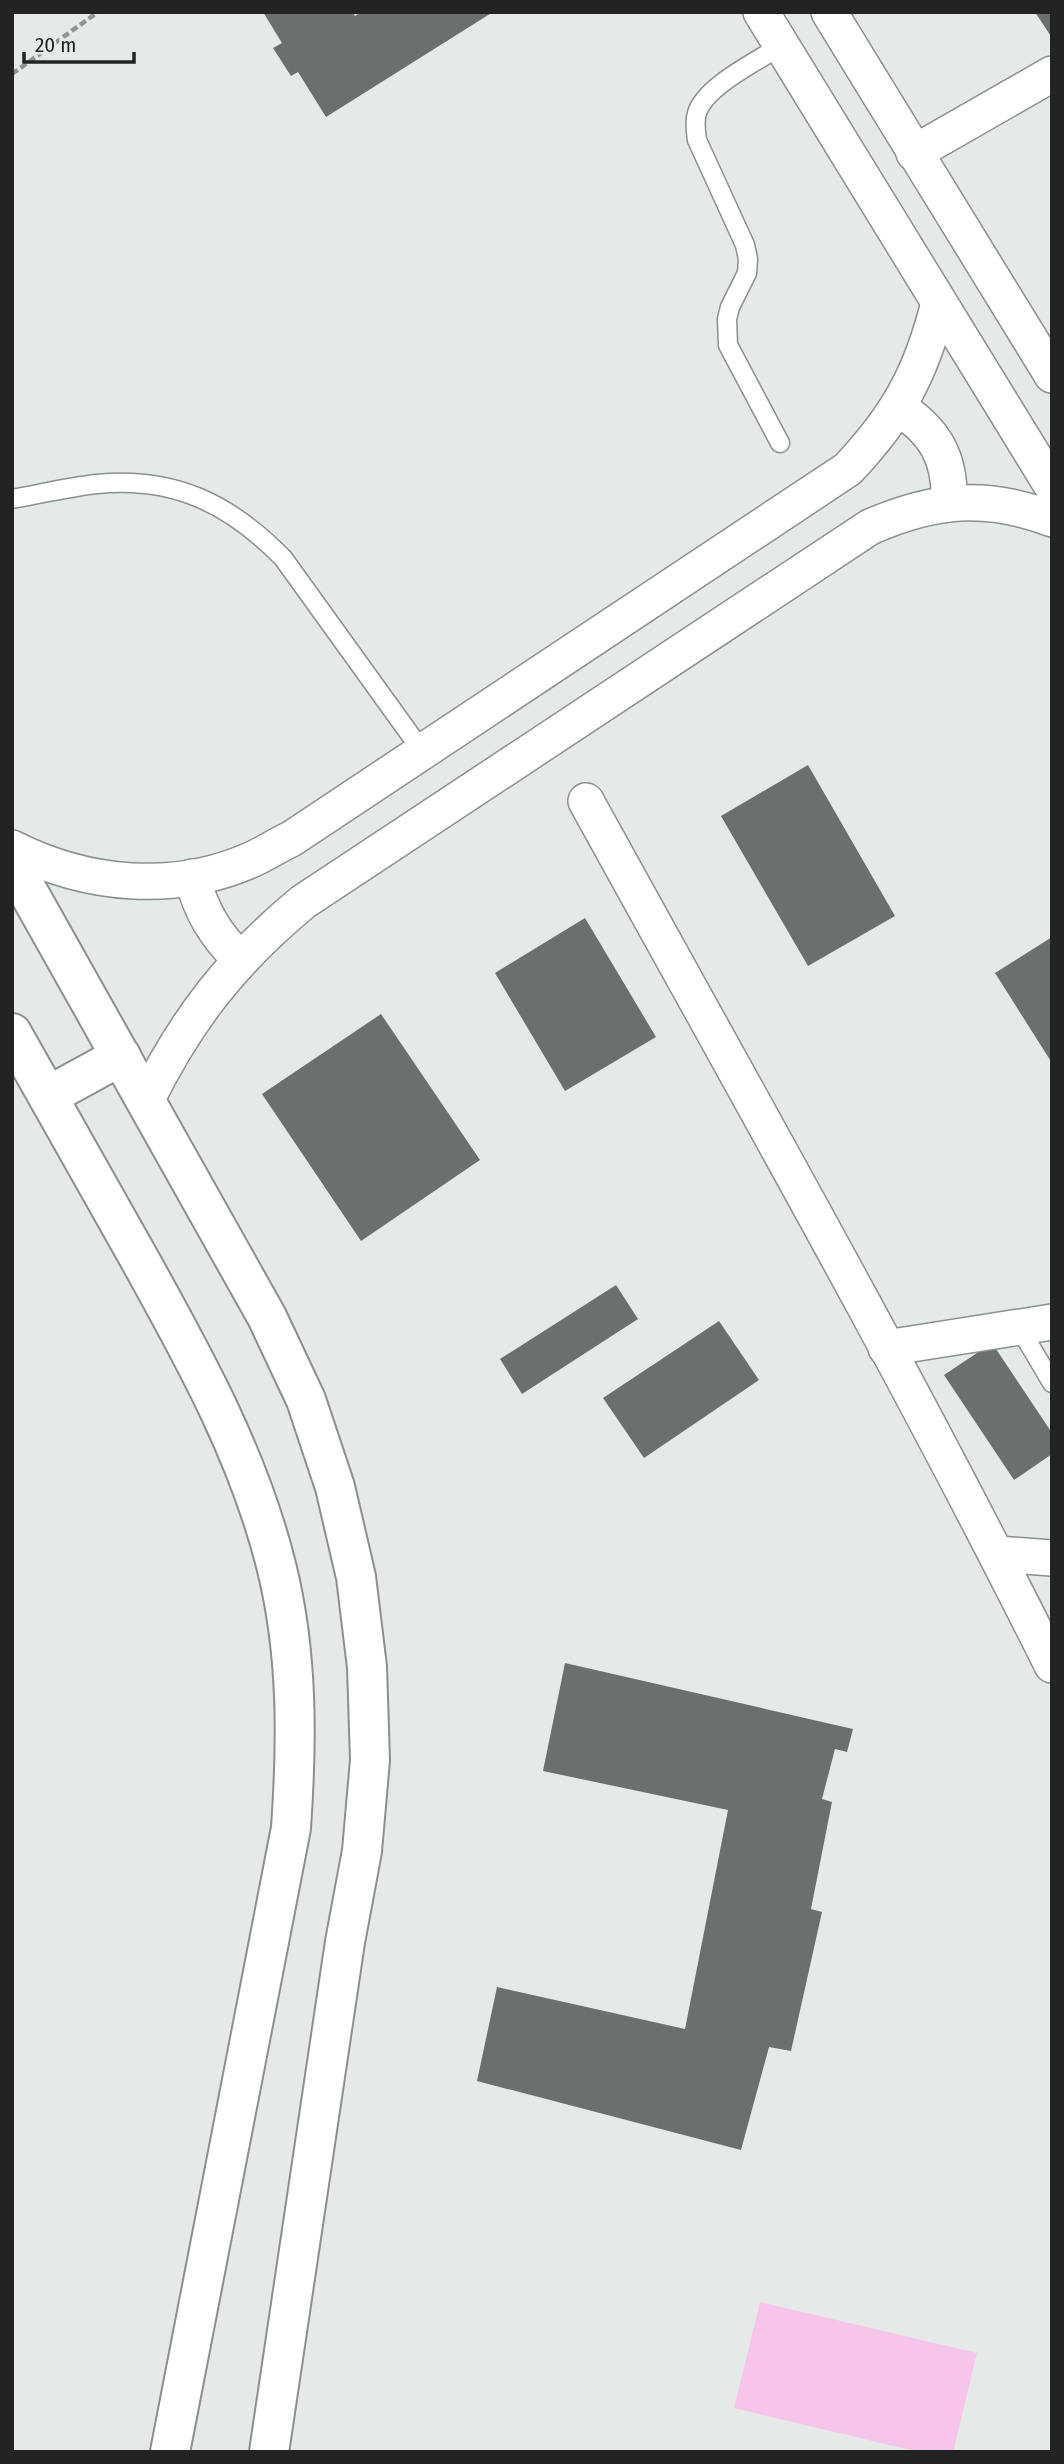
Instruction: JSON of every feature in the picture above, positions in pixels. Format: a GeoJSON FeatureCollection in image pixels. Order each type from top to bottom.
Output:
{"type":"FeatureCollection","features":[{"type":"Feature","properties":{"kind":"main road"},"geometry":{"type":"LineString","coordinates":[[12,863],[267,1317],[306,1400],[335,1487],[356,1577],[367,1667],[369,1760],[362,1851],[345,1942],[269,2452]]}},
{"type":"Feature","properties":{"kind":"main road"},"geometry":{"type":"LineString","coordinates":[[12,1033],[192,1353],[238,1449],[261,1509],[278,1571],[289,1634],[296,1699],[296,1763],[290,1828],[170,2452]]}},
{"type":"Feature","properties":{"kind":"main road"},"geometry":{"type":"LineString","coordinates":[[48,1096],[121,1056]]}},
{"type":"Feature","properties":{"kind":"street"},"geometry":{"type":"LineString","coordinates":[[761,12],[1052,486]]}},
{"type":"Feature","properties":{"kind":"street"},"geometry":{"type":"LineString","coordinates":[[829,12],[1052,375]]}},
{"type":"Feature","properties":{"kind":"street"},"geometry":{"type":"LineString","coordinates":[[914,153],[1052,74]]}},
{"type":"Feature","properties":{"kind":"street"},"geometry":{"type":"LineString","coordinates":[[12,848],[39,862],[82,875],[124,881],[168,881],[211,874],[252,859],[291,839],[848,469],[875,440],[899,408],[926,351],[939,303]]}},
{"type":"Feature","properties":{"kind":"street"},"geometry":{"type":"LineString","coordinates":[[899,408],[929,431],[939,448],[950,485],[949,504]]}},
{"type":"Feature","properties":{"kind":"street"},"geometry":{"type":"LineString","coordinates":[[146,1101],[167,1059],[192,1019],[240,959],[303,902],[870,527],[901,513],[934,505],[968,502],[1028,510],[1052,520]]}},
{"type":"Feature","properties":{"kind":"street"},"geometry":{"type":"LineString","coordinates":[[586,801],[886,1348],[997,1554],[1052,1665]]}},
{"type":"Feature","properties":{"kind":"street"},"geometry":{"type":"LineString","coordinates":[[192,877],[208,922],[240,959]]}},
{"type":"Feature","properties":{"kind":"street"},"geometry":{"type":"LineString","coordinates":[[886,1348],[1035,1324]]}},
{"type":"Feature","properties":{"kind":"street"},"geometry":{"type":"LineString","coordinates":[[997,1554],[1052,1558]]}},
{"type":"Feature","properties":{"kind":"lane"},"geometry":{"type":"LineString","coordinates":[[780,443],[728,345],[727,319],[730,307],[743,284],[748,259],[745,245],[697,140],[695,125],[704,99],[782,45]]}},
{"type":"Feature","properties":{"kind":"lane"},"geometry":{"type":"LineString","coordinates":[[12,499],[97,484],[132,483],[200,497],[231,513],[259,533],[283,558],[422,751]]}},
{"type":"Feature","properties":{"kind":"lane"},"geometry":{"type":"LineString","coordinates":[[1035,1324],[1052,1383]]}},
{"type":"Feature","properties":{"kind":"path"},"geometry":{"type":"LineString","coordinates":[[12,74],[98,12]]}},
{"type":"Feature","properties":{"kind":"shaded area"},"geometry":{"type":"Polygon","coordinates":[[[760,2302],[977,2353],[953,2452],[919,2452],[734,2408],[760,2302]]]}},
{"type":"Feature","properties":{"kind":"building"},"geometry":{"type":"Polygon","coordinates":[[[263,12],[352,12],[355,16],[362,12],[493,12],[326,117],[298,72],[291,76],[273,48],[282,43],[263,12]]]}},
{"type":"Feature","properties":{"kind":"building"},"geometry":{"type":"Polygon","coordinates":[[[1035,12],[1052,12],[1052,38],[1035,12]]]}},
{"type":"Feature","properties":{"kind":"building"},"geometry":{"type":"Polygon","coordinates":[[[808,765],[895,916],[808,966],[721,816],[808,765]]]}},
{"type":"Feature","properties":{"kind":"building"},"geometry":{"type":"Polygon","coordinates":[[[585,918],[656,1037],[565,1091],[495,973],[585,918]]]}},
{"type":"Feature","properties":{"kind":"building"},"geometry":{"type":"Polygon","coordinates":[[[1052,937],[1052,1063],[995,973],[1052,937]]]}},
{"type":"Feature","properties":{"kind":"building"},"geometry":{"type":"Polygon","coordinates":[[[381,1014],[480,1160],[361,1241],[262,1094],[381,1014]]]}},
{"type":"Feature","properties":{"kind":"building"},"geometry":{"type":"Polygon","coordinates":[[[616,1285],[638,1319],[522,1394],[500,1359],[616,1285]]]}},
{"type":"Feature","properties":{"kind":"building"},"geometry":{"type":"Polygon","coordinates":[[[719,1321],[759,1380],[644,1458],[603,1398],[719,1321]]]}},
{"type":"Feature","properties":{"kind":"building"},"geometry":{"type":"Polygon","coordinates":[[[992,1343],[1052,1433],[1052,1454],[1014,1480],[944,1375],[992,1343]]]}},
{"type":"Feature","properties":{"kind":"building"},"geometry":{"type":"Polygon","coordinates":[[[565,1663],[853,1729],[847,1752],[835,1749],[822,1799],[832,1802],[811,1909],[822,1912],[791,2051],[769,2047],[741,2150],[477,2081],[497,1987],[685,2029],[728,1810],[543,1771],[565,1663]]]}}]}
